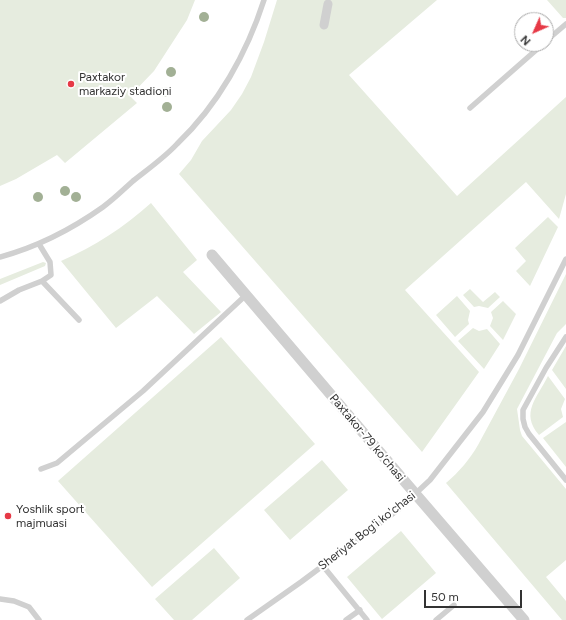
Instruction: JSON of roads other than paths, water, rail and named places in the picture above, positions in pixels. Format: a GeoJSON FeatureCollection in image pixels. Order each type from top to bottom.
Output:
{"type":"FeatureCollection","features":[{"type":"Feature","properties":{"kind":"street"},"geometry":{"type":"LineString","coordinates":[[324,25],[328,4]]}},
{"type":"Feature","properties":{"kind":"street","name":"Paxtakor-79 ko‘chasi"},"geometry":{"type":"LineString","coordinates":[[212,255],[524,620]]}},
{"type":"Feature","properties":{"kind":"lane"},"geometry":{"type":"LineString","coordinates":[[0,257],[39,244],[73,226],[104,206],[177,144],[210,106],[234,70],[251,37],[264,0]]}},
{"type":"Feature","properties":{"kind":"lane"},"geometry":{"type":"LineString","coordinates":[[554,34],[566,24]]}},
{"type":"Feature","properties":{"kind":"lane"},"geometry":{"type":"LineString","coordinates":[[470,108],[534,52]]}},
{"type":"Feature","properties":{"kind":"lane"},"geometry":{"type":"LineString","coordinates":[[0,301],[19,290],[42,281],[51,275],[50,262],[39,244]]}},
{"type":"Feature","properties":{"kind":"lane","name":"Sheriyat Bog'i ko'chasi"},"geometry":{"type":"LineString","coordinates":[[247,620],[323,566],[399,509],[430,480],[483,412],[518,355],[566,259]]}},
{"type":"Feature","properties":{"kind":"lane"},"geometry":{"type":"LineString","coordinates":[[42,281],[78,320]]}},
{"type":"Feature","properties":{"kind":"lane"},"geometry":{"type":"LineString","coordinates":[[41,470],[57,463],[143,391],[246,295]]}},
{"type":"Feature","properties":{"kind":"lane"},"geometry":{"type":"LineString","coordinates":[[566,337],[546,368],[523,410],[524,423],[528,434],[566,480]]}},
{"type":"Feature","properties":{"kind":"lane"},"geometry":{"type":"LineString","coordinates":[[323,566],[367,620]]}},
{"type":"Feature","properties":{"kind":"lane"},"geometry":{"type":"LineString","coordinates":[[0,598],[14,601],[29,607],[39,620]]}},
{"type":"Feature","properties":{"kind":"lane"},"geometry":{"type":"LineString","coordinates":[[436,620],[454,605]]}},
{"type":"Feature","properties":{"kind":"lane"},"geometry":{"type":"LineString","coordinates":[[346,620],[360,610]]}},
{"type":"Feature","properties":{"kind":"place","name":"Paxtakor markaziy stadioni"},"geometry":{"type":"Point","coordinates":[71,84]}},
{"type":"Feature","properties":{"kind":"place","name":"Yoshlik sport majmuasi"},"geometry":{"type":"Point","coordinates":[8,516]}}]}
